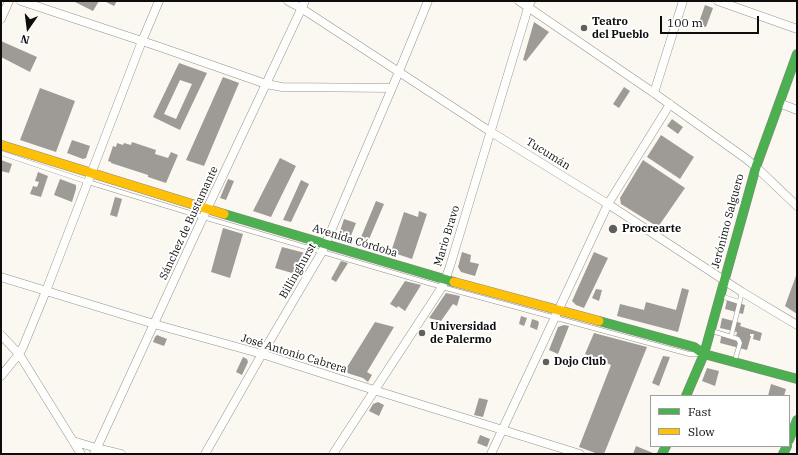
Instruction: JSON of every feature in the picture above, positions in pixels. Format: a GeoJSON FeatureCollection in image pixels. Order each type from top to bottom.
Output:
{"type":"FeatureCollection","features":[{"type":"Feature","properties":{"kind":"main road","name":"Jerónimo Salguero"},"geometry":{"type":"LineString","coordinates":[[686,395],[704,354],[756,167],[797,54]]}},
{"type":"Feature","properties":{"kind":"main road","name":"Avenida Córdoba"},"geometry":{"type":"LineString","coordinates":[[1,145],[90,178],[443,283],[556,315],[694,347],[704,354],[797,379]]}},
{"type":"Feature","properties":{"kind":"main road"},"geometry":{"type":"LineString","coordinates":[[790,438],[797,420]]}},
{"type":"Feature","properties":{"kind":"street"},"geometry":{"type":"LineString","coordinates":[[1,19],[9,1]]}},
{"type":"Feature","properties":{"kind":"street"},"geometry":{"type":"LineString","coordinates":[[21,1],[266,84],[282,86],[392,88]]}},
{"type":"Feature","properties":{"kind":"street"},"geometry":{"type":"LineString","coordinates":[[1,376],[23,347],[159,1]]}},
{"type":"Feature","properties":{"kind":"street","name":"Tucumán"},"geometry":{"type":"LineString","coordinates":[[288,1],[303,5],[399,72],[491,132],[608,204],[742,292],[797,325]]}},
{"type":"Feature","properties":{"kind":"street","name":"Billinghurst"},"geometry":{"type":"LineString","coordinates":[[205,454],[324,248],[428,1]]}},
{"type":"Feature","properties":{"kind":"street"},"geometry":{"type":"LineString","coordinates":[[519,1],[530,4],[756,167],[797,206]]}},
{"type":"Feature","properties":{"kind":"street"},"geometry":{"type":"LineString","coordinates":[[654,92],[683,1]]}},
{"type":"Feature","properties":{"kind":"street"},"geometry":{"type":"LineString","coordinates":[[718,1],[797,30]]}},
{"type":"Feature","properties":{"kind":"street","name":"Mario Bravo"},"geometry":{"type":"LineString","coordinates":[[333,454],[443,283],[450,266],[530,4]]}},
{"type":"Feature","properties":{"kind":"street","name":"Sánchez de Bustamante"},"geometry":{"type":"LineString","coordinates":[[95,451],[303,5]]}},
{"type":"Feature","properties":{"kind":"street"},"geometry":{"type":"LineString","coordinates":[[779,103],[797,110]]}},
{"type":"Feature","properties":{"kind":"street"},"geometry":{"type":"LineString","coordinates":[[492,454],[608,204],[670,104]]}},
{"type":"Feature","properties":{"kind":"street","name":"José Antonio Cabrera"},"geometry":{"type":"LineString","coordinates":[[1,277],[154,324],[262,354],[580,454]]}},
{"type":"Feature","properties":{"kind":"street"},"geometry":{"type":"LineString","coordinates":[[1,335],[19,354],[81,454]]}},
{"type":"Feature","properties":{"kind":"street"},"geometry":{"type":"LineString","coordinates":[[73,440],[95,451],[121,454]]}},
{"type":"Feature","properties":{"kind":"lane","name":"Avenida Córdoba"},"geometry":{"type":"LineString","coordinates":[[1,153],[90,178]]}},
{"type":"Feature","properties":{"kind":"lane"},"geometry":{"type":"LineString","coordinates":[[731,337],[742,292]]}},
{"type":"Feature","properties":{"kind":"lane"},"geometry":{"type":"LineString","coordinates":[[720,296],[739,302]]}},
{"type":"Feature","properties":{"kind":"lane"},"geometry":{"type":"LineString","coordinates":[[710,330],[738,339],[740,343],[734,362]]}},
{"type":"Feature","properties":{"kind":"building"},"geometry":{"type":"Polygon","coordinates":[[[73,1],[99,1],[93,11],[73,1]]]}},
{"type":"Feature","properties":{"kind":"building"},"geometry":{"type":"Polygon","coordinates":[[[104,1],[117,1],[114,6],[104,1]]]}},
{"type":"Feature","properties":{"kind":"building"},"geometry":{"type":"Polygon","coordinates":[[[705,5],[713,8],[706,27],[698,25],[705,5]]]}},
{"type":"Feature","properties":{"kind":"building"},"geometry":{"type":"Polygon","coordinates":[[[534,22],[549,32],[526,61],[523,60],[534,22]]]}},
{"type":"Feature","properties":{"kind":"building"},"geometry":{"type":"Polygon","coordinates":[[[1,41],[37,57],[30,72],[1,57],[1,41]]]}},
{"type":"Feature","properties":{"kind":"building"},"geometry":{"type":"Polygon","coordinates":[[[179,63],[207,73],[180,130],[153,117],[179,63]],[[180,80],[164,114],[176,119],[192,84],[180,80]]]}},
{"type":"Feature","properties":{"kind":"building"},"geometry":{"type":"Polygon","coordinates":[[[223,77],[239,83],[204,166],[186,160],[223,77]]]}},
{"type":"Feature","properties":{"kind":"building"},"geometry":{"type":"Polygon","coordinates":[[[624,87],[630,91],[619,108],[613,104],[624,87]]]}},
{"type":"Feature","properties":{"kind":"building"},"geometry":{"type":"Polygon","coordinates":[[[40,88],[75,101],[56,152],[20,140],[40,88]]]}},
{"type":"Feature","properties":{"kind":"building"},"geometry":{"type":"Polygon","coordinates":[[[672,119],[683,127],[678,134],[667,126],[672,119]]]}},
{"type":"Feature","properties":{"kind":"building"},"geometry":{"type":"Polygon","coordinates":[[[661,135],[694,157],[680,179],[647,157],[661,135]]]}},
{"type":"Feature","properties":{"kind":"building"},"geometry":{"type":"Polygon","coordinates":[[[72,140],[90,146],[86,158],[83,159],[67,153],[72,140]]]}},
{"type":"Feature","properties":{"kind":"building"},"geometry":{"type":"Polygon","coordinates":[[[132,142],[156,150],[155,154],[168,158],[171,152],[178,155],[166,183],[108,161],[113,146],[116,147],[117,143],[131,145],[132,142]]]}},
{"type":"Feature","properties":{"kind":"building"},"geometry":{"type":"Polygon","coordinates":[[[280,158],[296,166],[271,217],[253,211],[280,158]]]}},
{"type":"Feature","properties":{"kind":"building"},"geometry":{"type":"Polygon","coordinates":[[[1,160],[12,164],[9,173],[1,171],[1,160]]]}},
{"type":"Feature","properties":{"kind":"building"},"geometry":{"type":"Polygon","coordinates":[[[643,160],[685,188],[658,227],[621,204],[620,198],[643,160]]]}},
{"type":"Feature","properties":{"kind":"building"},"geometry":{"type":"Polygon","coordinates":[[[38,172],[48,176],[41,197],[30,194],[33,186],[37,187],[39,182],[35,181],[38,172]]]}},
{"type":"Feature","properties":{"kind":"building"},"geometry":{"type":"Polygon","coordinates":[[[60,179],[76,185],[72,202],[54,195],[60,179]]]}},
{"type":"Feature","properties":{"kind":"building"},"geometry":{"type":"Polygon","coordinates":[[[228,179],[234,181],[226,200],[220,198],[228,179]]]}},
{"type":"Feature","properties":{"kind":"building"},"geometry":{"type":"Polygon","coordinates":[[[301,180],[309,184],[291,222],[283,220],[301,180]]]}},
{"type":"Feature","properties":{"kind":"building"},"geometry":{"type":"Polygon","coordinates":[[[115,197],[122,199],[117,217],[110,215],[115,197]]]}},
{"type":"Feature","properties":{"kind":"building"},"geometry":{"type":"Polygon","coordinates":[[[376,201],[384,204],[367,244],[359,242],[376,201]]]}},
{"type":"Feature","properties":{"kind":"building"},"geometry":{"type":"Polygon","coordinates":[[[419,211],[427,214],[412,259],[391,252],[404,212],[418,217],[419,211]]]}},
{"type":"Feature","properties":{"kind":"building"},"geometry":{"type":"Polygon","coordinates":[[[344,219],[356,223],[350,238],[342,236],[340,231],[344,219]]]}},
{"type":"Feature","properties":{"kind":"building"},"geometry":{"type":"Polygon","coordinates":[[[223,228],[243,234],[230,278],[211,272],[223,228]]]}},
{"type":"Feature","properties":{"kind":"building"},"geometry":{"type":"Polygon","coordinates":[[[282,247],[305,253],[309,256],[309,260],[297,283],[289,278],[292,273],[275,268],[282,247]]]}},
{"type":"Feature","properties":{"kind":"building"},"geometry":{"type":"Polygon","coordinates":[[[462,252],[471,255],[470,262],[479,264],[475,276],[461,272],[458,267],[462,252]]]}},
{"type":"Feature","properties":{"kind":"building"},"geometry":{"type":"Polygon","coordinates":[[[594,252],[608,258],[584,308],[576,305],[572,301],[594,252]]]}},
{"type":"Feature","properties":{"kind":"building"},"geometry":{"type":"Polygon","coordinates":[[[341,261],[348,263],[336,282],[331,279],[341,261]]]}},
{"type":"Feature","properties":{"kind":"building"},"geometry":{"type":"Polygon","coordinates":[[[797,273],[797,314],[785,306],[797,273]]]}},
{"type":"Feature","properties":{"kind":"building"},"geometry":{"type":"Polygon","coordinates":[[[405,281],[421,285],[405,311],[398,306],[397,308],[390,304],[405,281]]]}},
{"type":"Feature","properties":{"kind":"building"},"geometry":{"type":"Polygon","coordinates":[[[682,288],[689,290],[678,332],[617,316],[620,304],[644,310],[646,302],[676,310],[682,288]]]}},
{"type":"Feature","properties":{"kind":"building"},"geometry":{"type":"Polygon","coordinates":[[[596,289],[602,290],[599,301],[592,298],[596,289]]]}},
{"type":"Feature","properties":{"kind":"building"},"geometry":{"type":"Polygon","coordinates":[[[446,293],[460,296],[457,306],[453,304],[441,321],[429,318],[446,293]]]}},
{"type":"Feature","properties":{"kind":"building"},"geometry":{"type":"Polygon","coordinates":[[[727,300],[745,305],[743,314],[725,309],[727,300]]]}},
{"type":"Feature","properties":{"kind":"building"},"geometry":{"type":"Polygon","coordinates":[[[521,316],[527,318],[524,326],[519,324],[521,316]]]}},
{"type":"Feature","properties":{"kind":"building"},"geometry":{"type":"Polygon","coordinates":[[[722,318],[741,323],[740,326],[762,333],[760,341],[753,339],[754,334],[750,334],[751,336],[747,350],[720,343],[722,333],[736,337],[737,332],[720,328],[722,318]]]}},
{"type":"Feature","properties":{"kind":"building"},"geometry":{"type":"Polygon","coordinates":[[[532,319],[538,321],[539,323],[537,330],[530,327],[532,319]]]}},
{"type":"Feature","properties":{"kind":"building"},"geometry":{"type":"Polygon","coordinates":[[[375,322],[394,327],[367,372],[372,375],[368,382],[363,378],[344,372],[375,322]]]}},
{"type":"Feature","properties":{"kind":"building"},"geometry":{"type":"Polygon","coordinates":[[[564,325],[569,326],[558,354],[549,350],[558,327],[564,325]]]}},
{"type":"Feature","properties":{"kind":"building"},"geometry":{"type":"Polygon","coordinates":[[[594,333],[647,347],[604,454],[598,454],[579,447],[611,365],[585,354],[594,333]]]}},
{"type":"Feature","properties":{"kind":"building"},"geometry":{"type":"Polygon","coordinates":[[[157,335],[167,339],[164,346],[153,342],[157,335]]]}},
{"type":"Feature","properties":{"kind":"building"},"geometry":{"type":"Polygon","coordinates":[[[663,356],[670,357],[659,386],[652,383],[663,356]]]}},
{"type":"Feature","properties":{"kind":"building"},"geometry":{"type":"Polygon","coordinates":[[[243,357],[247,359],[248,362],[242,375],[236,372],[243,357]]]}},
{"type":"Feature","properties":{"kind":"building"},"geometry":{"type":"Polygon","coordinates":[[[707,368],[719,371],[715,386],[702,381],[707,368]]]}},
{"type":"Feature","properties":{"kind":"building"},"geometry":{"type":"Polygon","coordinates":[[[771,384],[786,389],[784,395],[768,395],[771,384]]]}},
{"type":"Feature","properties":{"kind":"building"},"geometry":{"type":"Polygon","coordinates":[[[479,398],[488,400],[483,417],[474,415],[479,398]]]}},
{"type":"Feature","properties":{"kind":"building"},"geometry":{"type":"Polygon","coordinates":[[[378,402],[384,405],[379,416],[369,411],[373,404],[378,402]]]}},
{"type":"Feature","properties":{"kind":"building"},"geometry":{"type":"Polygon","coordinates":[[[480,435],[490,439],[487,447],[477,443],[480,435]]]}},
{"type":"Feature","properties":{"kind":"building"},"geometry":{"type":"Polygon","coordinates":[[[636,446],[653,453],[653,454],[633,454],[636,446]]]}},
{"type":"Feature","properties":{"kind":"traffic: fast"},"geometry":{"type":"LineString","coordinates":[[686,395],[704,354],[756,167],[797,54]]}},
{"type":"Feature","properties":{"kind":"traffic: fast"},"geometry":{"type":"LineString","coordinates":[[224,214],[454,282]]}},
{"type":"Feature","properties":{"kind":"traffic: fast"},"geometry":{"type":"LineString","coordinates":[[599,321],[694,347],[704,354],[797,379]]}},
{"type":"Feature","properties":{"kind":"traffic: fast"},"geometry":{"type":"LineString","coordinates":[[790,438],[797,420]]}},
{"type":"Feature","properties":{"kind":"traffic: fast"},"geometry":{"type":"LineString","coordinates":[[662,454],[666,447]]}},
{"type":"Feature","properties":{"kind":"traffic: fast"},"geometry":{"type":"LineString","coordinates":[[783,454],[786,447]]}},
{"type":"Feature","properties":{"kind":"traffic: slow"},"geometry":{"type":"LineString","coordinates":[[1,145],[224,214]]}},
{"type":"Feature","properties":{"kind":"traffic: slow"},"geometry":{"type":"LineString","coordinates":[[454,282],[599,321]]}},
{"type":"Feature","properties":{"kind":"place","name":"Teatro del Pueblo"},"geometry":{"type":"Point","coordinates":[584,28]}},
{"type":"Feature","properties":{"kind":"place","name":"Procrearte"},"geometry":{"type":"Point","coordinates":[613,229]}},
{"type":"Feature","properties":{"kind":"place","name":"Universidad de Palermo"},"geometry":{"type":"Point","coordinates":[422,333]}},
{"type":"Feature","properties":{"kind":"place","name":"Dojo Club"},"geometry":{"type":"Point","coordinates":[546,362]}}]}
